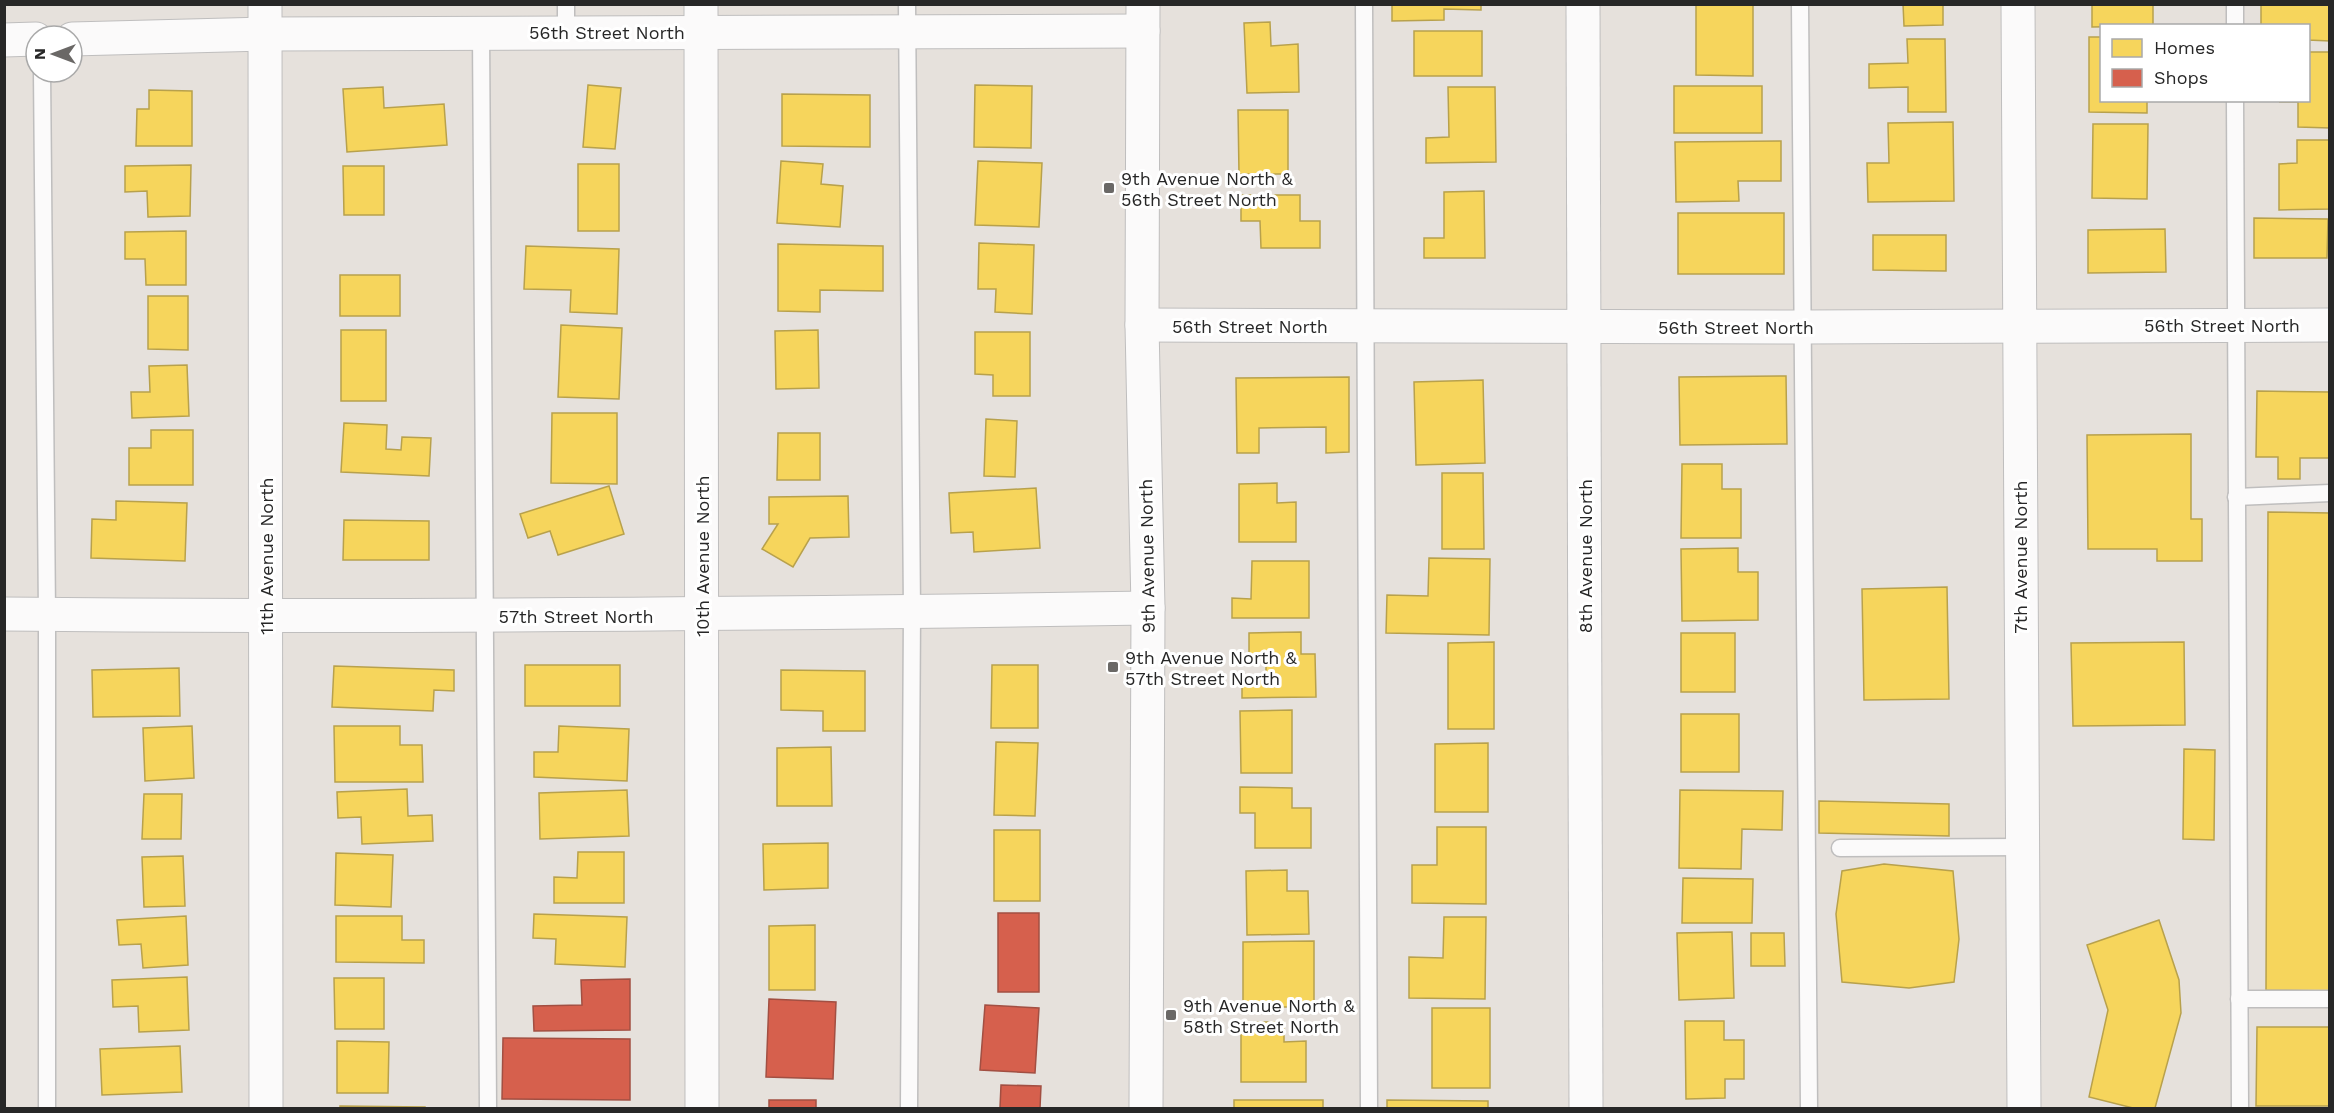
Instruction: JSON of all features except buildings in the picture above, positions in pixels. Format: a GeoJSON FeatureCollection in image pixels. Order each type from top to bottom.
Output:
{"type":"FeatureCollection","features":[{"type":"Feature","properties":{"kind":"street","name":"8th Avenue North"},"geometry":{"type":"LineString","coordinates":[[1583,4],[1586,1108]]}},
{"type":"Feature","properties":{"kind":"street","name":"7th Avenue North"},"geometry":{"type":"LineString","coordinates":[[2018,4],[2024,1108]]}},
{"type":"Feature","properties":{"kind":"street","name":"56th Street North"},"geometry":{"type":"LineString","coordinates":[[84,38],[265,19],[482,32],[566,18],[1143,18]]}},
{"type":"Feature","properties":{"kind":"street","name":"10th Avenue North"},"geometry":{"type":"LineString","coordinates":[[701,18],[702,1108]]}},
{"type":"Feature","properties":{"kind":"street","name":"9th Avenue North"},"geometry":{"type":"LineString","coordinates":[[1143,18],[1142,325],[1148,608],[1146,1108]]}},
{"type":"Feature","properties":{"kind":"street","name":"11th Avenue North"},"geometry":{"type":"LineString","coordinates":[[265,19],[266,1108]]}},
{"type":"Feature","properties":{"kind":"street"},"geometry":{"type":"LineString","coordinates":[[4,40],[24,39]]}},
{"type":"Feature","properties":{"kind":"street","name":"56th Street North"},"geometry":{"type":"LineString","coordinates":[[1142,325],[2019,327],[2330,324]]}},
{"type":"Feature","properties":{"kind":"street","name":"57th Street North"},"geometry":{"type":"LineString","coordinates":[[4,614],[266,617],[702,615],[1148,608]]}},
{"type":"Feature","properties":{"kind":"lane"},"geometry":{"type":"LineString","coordinates":[[1364,4],[1369,1108]]}},
{"type":"Feature","properties":{"kind":"lane"},"geometry":{"type":"LineString","coordinates":[[1800,4],[1809,1108]]}},
{"type":"Feature","properties":{"kind":"lane"},"geometry":{"type":"LineString","coordinates":[[2235,4],[2235,24]]}},
{"type":"Feature","properties":{"kind":"lane"},"geometry":{"type":"LineString","coordinates":[[907,18],[912,612],[909,1108]]}},
{"type":"Feature","properties":{"kind":"lane"},"geometry":{"type":"LineString","coordinates":[[482,32],[488,1108]]}},
{"type":"Feature","properties":{"kind":"lane"},"geometry":{"type":"LineString","coordinates":[[42,84],[47,615],[47,1108]]}},
{"type":"Feature","properties":{"kind":"lane"},"geometry":{"type":"LineString","coordinates":[[2235,102],[2234,325],[2240,1108]]}},
{"type":"Feature","properties":{"kind":"lane"},"geometry":{"type":"LineString","coordinates":[[2236,496],[2330,493]]}},
{"type":"Feature","properties":{"kind":"lane"},"geometry":{"type":"LineString","coordinates":[[1840,848],[2022,847]]}},
{"type":"Feature","properties":{"kind":"lane"},"geometry":{"type":"LineString","coordinates":[[2239,999],[2330,999]]}},
{"type":"Feature","properties":{"kind":"place","name":"9th Avenue North & 56th Street North"},"geometry":{"type":"Point","coordinates":[1109,188]}},
{"type":"Feature","properties":{"kind":"place","name":"9th Avenue North & 57th Street North"},"geometry":{"type":"Point","coordinates":[1113,667]}},
{"type":"Feature","properties":{"kind":"place","name":"9th Avenue North & 58th Street North"},"geometry":{"type":"Point","coordinates":[1171,1015]}}]}
